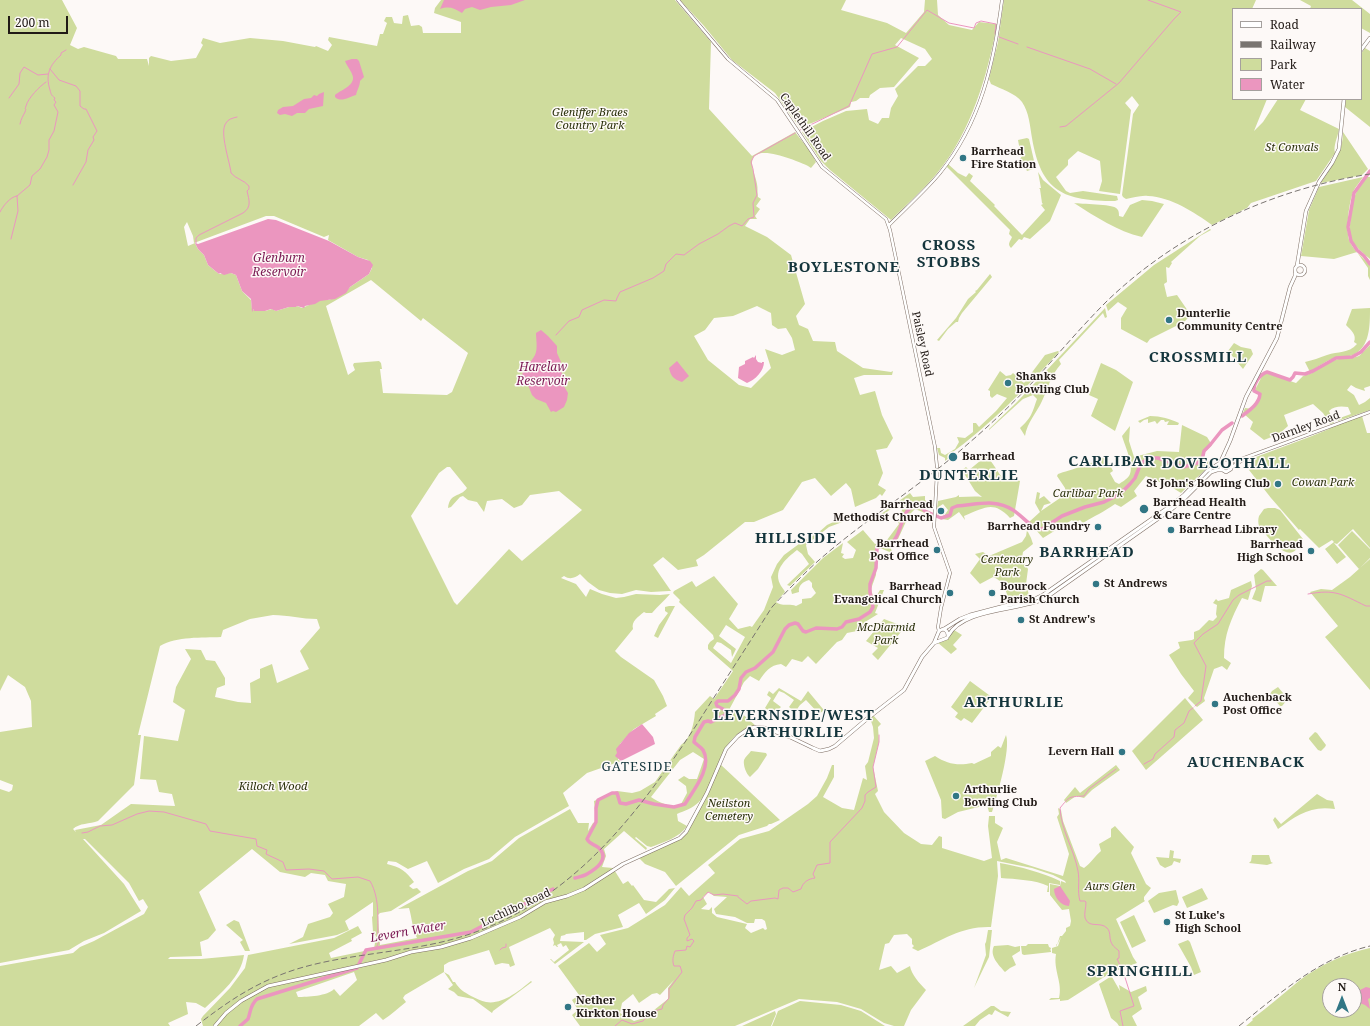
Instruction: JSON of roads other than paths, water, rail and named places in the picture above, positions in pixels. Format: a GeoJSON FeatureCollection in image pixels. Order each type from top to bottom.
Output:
{"type":"FeatureCollection","features":[{"type":"Feature","properties":{"kind":"main road","name":"Caplethill Road"},"geometry":{"type":"LineString","coordinates":[[678,0],[728,59],[777,100],[822,167],[884,216],[889,225]]}},
{"type":"Feature","properties":{"kind":"main road"},"geometry":{"type":"LineString","coordinates":[[889,225],[939,173],[961,142],[984,92],[996,43],[1002,0]]}},
{"type":"Feature","properties":{"kind":"main road"},"geometry":{"type":"LineString","coordinates":[[1362,49],[1370,38]]}},
{"type":"Feature","properties":{"kind":"main road"},"geometry":{"type":"LineString","coordinates":[[1222,470],[1220,467],[1221,462],[1251,386],[1277,338],[1290,287],[1295,276],[1306,211],[1319,182],[1332,163],[1339,149],[1344,100]]}},
{"type":"Feature","properties":{"kind":"main road","name":"Paisley Road"},"geometry":{"type":"LineString","coordinates":[[889,225],[935,447],[938,468]]}},
{"type":"Feature","properties":{"kind":"main road"},"geometry":{"type":"LineString","coordinates":[[1292,282],[1302,275],[1304,270],[1298,258]]}},
{"type":"Feature","properties":{"kind":"main road"},"geometry":{"type":"LineString","coordinates":[[1297,266],[1302,266]]}},
{"type":"Feature","properties":{"kind":"main road"},"geometry":{"type":"LineString","coordinates":[[1295,273],[1302,275]]}},
{"type":"Feature","properties":{"kind":"main road","name":"Darnley Road"},"geometry":{"type":"LineString","coordinates":[[1229,460],[1236,461],[1248,457],[1370,412]]}},
{"type":"Feature","properties":{"kind":"main road"},"geometry":{"type":"LineString","coordinates":[[934,643],[947,637],[954,626],[963,621],[1004,609],[1028,605],[1044,598],[1173,508],[1211,472],[1217,470],[1228,471],[1232,467],[1232,463],[1229,460],[1227,453],[1230,441]]}},
{"type":"Feature","properties":{"kind":"main road","name":"Darnley Road"},"geometry":{"type":"LineString","coordinates":[[1232,467],[1248,457]]}},
{"type":"Feature","properties":{"kind":"main road"},"geometry":{"type":"LineString","coordinates":[[939,632],[960,619],[970,615],[1008,604],[1028,602],[1043,595],[1169,507],[1184,495],[1207,471],[1226,459],[1229,460]]}},
{"type":"Feature","properties":{"kind":"main road"},"geometry":{"type":"LineString","coordinates":[[934,643],[939,632],[939,621],[950,573],[935,531],[934,520],[938,474]]}},
{"type":"Feature","properties":{"kind":"main road"},"geometry":{"type":"LineString","coordinates":[[939,621],[941,627],[948,632],[947,637]]}},
{"type":"Feature","properties":{"kind":"main road"},"geometry":{"type":"LineString","coordinates":[[939,632],[942,636],[947,637]]}},
{"type":"Feature","properties":{"kind":"main road","name":"Lochlibo Road"},"geometry":{"type":"LineString","coordinates":[[215,1026],[226,1013],[241,1001],[268,986],[386,960],[411,952],[441,947],[471,938],[520,917],[545,902],[567,896],[584,889],[623,864],[680,838],[686,832],[705,797],[726,749],[738,736],[748,729],[755,727],[765,728],[790,736],[820,751],[833,747],[904,690],[922,657],[934,643]]}},
{"type":"Feature","properties":{"kind":"water"},"geometry":{"type":"Polygon","coordinates":[[[444,0],[525,0],[511,5],[491,7],[480,10],[472,7],[465,9],[462,13],[451,8],[440,9],[444,0]]]}},
{"type":"Feature","properties":{"kind":"water"},"geometry":{"type":"Polygon","coordinates":[[[357,59],[359,61],[364,77],[360,81],[356,95],[345,99],[337,99],[335,95],[349,85],[353,80],[345,61],[357,59]]]}},
{"type":"Feature","properties":{"kind":"water"},"geometry":{"type":"Polygon","coordinates":[[[324,92],[323,106],[309,109],[305,113],[297,113],[292,116],[285,114],[280,115],[277,113],[278,110],[283,107],[293,106],[304,99],[311,98],[314,95],[317,96],[324,92]]]}},
{"type":"Feature","properties":{"kind":"water","name":"Glenburn Reservoir"},"geometry":{"type":"Polygon","coordinates":[[[268,219],[276,220],[329,241],[358,257],[370,261],[373,265],[369,274],[350,287],[346,293],[335,299],[320,301],[315,304],[305,306],[304,308],[297,306],[276,311],[271,309],[265,311],[254,311],[254,309],[252,312],[251,299],[242,291],[236,275],[231,273],[224,275],[219,274],[208,265],[204,255],[195,243],[198,244],[268,219]]]}},
{"type":"Feature","properties":{"kind":"water","name":"Harelaw Reservoir"},"geometry":{"type":"Polygon","coordinates":[[[541,330],[557,346],[557,353],[561,362],[560,367],[563,377],[562,383],[568,393],[564,407],[556,412],[551,412],[546,403],[536,399],[532,395],[528,385],[523,385],[523,371],[536,353],[536,333],[541,330]]]}},
{"type":"Feature","properties":{"kind":"water"},"geometry":{"type":"Polygon","coordinates":[[[756,355],[758,362],[764,362],[764,365],[758,375],[747,383],[738,378],[739,367],[745,364],[745,361],[753,357],[754,358],[756,355]]]}},
{"type":"Feature","properties":{"kind":"water"},"geometry":{"type":"Polygon","coordinates":[[[677,361],[689,376],[682,382],[673,377],[669,368],[677,361]]]}},
{"type":"Feature","properties":{"kind":"water"},"geometry":{"type":"Polygon","coordinates":[[[642,724],[653,737],[655,744],[621,761],[615,756],[617,753],[616,749],[629,733],[642,724]]]}},
{"type":"Feature","properties":{"kind":"water"},"geometry":{"type":"Polygon","coordinates":[[[1060,886],[1070,901],[1069,906],[1061,903],[1055,895],[1054,889],[1060,886]]]}},
{"type":"Feature","properties":{"kind":"water"},"geometry":{"type":"Polygon","coordinates":[[[1366,987],[1370,988],[1370,998],[1368,999],[1370,1009],[1362,1004],[1362,989],[1366,987]]]}},
{"type":"Feature","properties":{"kind":"waterway"},"geometry":{"type":"LineString","coordinates":[[1060,127],[1066,126],[1119,83],[1181,12],[1148,0]]}},
{"type":"Feature","properties":{"kind":"waterway"},"geometry":{"type":"LineString","coordinates":[[800,130],[849,106],[872,54],[897,47],[927,10],[949,23],[974,28],[976,23],[981,21],[996,24],[995,34]]}},
{"type":"Feature","properties":{"kind":"waterway"},"geometry":{"type":"LineString","coordinates":[[999,37],[1018,44]]}},
{"type":"Feature","properties":{"kind":"waterway"},"geometry":{"type":"LineString","coordinates":[[1027,47],[1090,69],[1116,84]]}},
{"type":"Feature","properties":{"kind":"waterway"},"geometry":{"type":"LineString","coordinates":[[0,212],[9,200],[17,196],[30,185],[32,176],[40,169],[47,157],[49,140],[54,131],[58,112],[54,105],[56,102],[54,100],[55,98],[50,91],[48,75],[51,66],[61,55],[61,53],[66,50]]}},
{"type":"Feature","properties":{"kind":"waterway"},"geometry":{"type":"LineString","coordinates":[[9,98],[19,84],[20,73],[24,67],[38,75],[48,74]]}},
{"type":"Feature","properties":{"kind":"waterway"},"geometry":{"type":"LineString","coordinates":[[50,69],[59,80],[76,86],[80,91],[80,106],[86,109],[97,131],[88,150],[86,162],[73,185]]}},
{"type":"Feature","properties":{"kind":"waterway"},"geometry":{"type":"LineString","coordinates":[[20,124],[29,99],[46,82]]}},
{"type":"Feature","properties":{"kind":"waterway"},"geometry":{"type":"LineString","coordinates":[[196,243],[196,238],[199,235],[243,213],[249,206],[247,191],[249,186],[231,173],[224,140],[224,127],[226,123],[237,117]]}},
{"type":"Feature","properties":{"kind":"waterway"},"geometry":{"type":"LineString","coordinates":[[556,335],[569,321],[579,317],[582,310],[604,300],[616,301],[620,292],[653,278],[664,271],[666,264],[676,254],[684,255],[729,226],[735,223],[742,226],[748,219],[754,217],[753,203],[757,195],[751,162],[754,156],[795,133]]}},
{"type":"Feature","properties":{"kind":"waterway","name":"Levern Water"},"geometry":{"type":"LineString","coordinates":[[1370,171],[1354,193],[1348,227],[1351,241],[1370,264]]}},
{"type":"Feature","properties":{"kind":"waterway"},"geometry":{"type":"LineString","coordinates":[[11,239],[18,211],[17,196]]}},
{"type":"Feature","properties":{"kind":"waterway","name":"Levern Water"},"geometry":{"type":"LineString","coordinates":[[1242,416],[1258,401],[1260,394],[1254,391],[1254,388],[1256,382],[1264,373],[1267,372],[1290,380],[1295,373],[1305,374],[1336,358],[1352,357],[1361,352],[1370,342]]}},
{"type":"Feature","properties":{"kind":"waterway","name":"Levern Water"},"geometry":{"type":"LineString","coordinates":[[575,878],[591,872],[602,860],[602,852],[587,839],[596,822],[596,808],[598,800],[612,793],[617,793],[620,803],[626,804],[639,800],[674,807],[685,804],[697,786],[706,764],[703,750],[694,742],[695,737],[704,722],[711,722],[725,715],[725,710],[717,706],[716,703],[718,701],[728,701],[735,695],[739,689],[741,678],[746,672],[755,668],[773,652],[785,629],[789,625],[795,623],[798,624],[803,631],[806,632],[816,628],[837,629],[842,627],[846,622],[859,619],[870,612],[873,607],[870,584],[876,568],[877,547],[888,545],[894,540],[908,510],[919,505],[925,511],[941,518],[950,515],[952,508],[957,506],[992,503],[1006,506],[1019,514],[1037,529],[1042,529],[1062,516],[1085,507],[1104,502],[1120,494],[1135,478],[1141,463],[1150,458],[1158,458],[1183,467],[1197,463],[1202,460],[1204,451],[1222,430],[1232,423]]}},
{"type":"Feature","properties":{"kind":"waterway"},"geometry":{"type":"LineString","coordinates":[[1195,706],[1201,701],[1206,666],[1194,643],[1203,634],[1218,624],[1233,600],[1239,595],[1267,581],[1271,581]]}},
{"type":"Feature","properties":{"kind":"waterway"},"geometry":{"type":"LineString","coordinates":[[1308,594],[1332,592],[1366,606],[1370,606]]}},
{"type":"Feature","properties":{"kind":"waterway"},"geometry":{"type":"LineString","coordinates":[[1144,764],[1153,759],[1155,754],[1174,737],[1175,730],[1184,723],[1189,711],[1193,708]]}},
{"type":"Feature","properties":{"kind":"waterway"},"geometry":{"type":"LineString","coordinates":[[738,897],[747,904],[751,901],[775,898],[778,899],[779,890],[788,888],[793,892],[801,889],[806,881],[815,878],[813,874],[817,865],[830,863],[830,842],[862,808],[865,801],[865,795],[876,787],[873,767],[879,742],[879,735]]}},
{"type":"Feature","properties":{"kind":"waterway"},"geometry":{"type":"LineString","coordinates":[[1116,769],[1089,789],[1084,796],[1070,798],[1060,808],[1065,832],[1074,855],[1078,871],[1080,901],[1086,902],[1085,918],[1089,923],[1101,925],[1107,928],[1112,944],[1119,951],[1119,958],[1117,959],[1123,971],[1134,1006],[1120,1011],[1123,1026]]}},
{"type":"Feature","properties":{"kind":"waterway"},"geometry":{"type":"LineString","coordinates":[[82,833],[88,832],[100,826],[112,825],[137,814],[149,811],[164,812],[206,824],[210,831],[256,839],[257,846],[267,850],[266,854],[283,862],[286,870],[309,869],[324,871],[332,879],[358,877],[370,881],[376,896],[378,912],[378,944],[376,948]]}},
{"type":"Feature","properties":{"kind":"waterway","name":"Levern Water"},"geometry":{"type":"LineString","coordinates":[[240,1026],[248,1019],[252,1006],[257,999],[357,968],[366,950],[471,932],[553,889]]}},
{"type":"Feature","properties":{"kind":"waterway"},"geometry":{"type":"LineString","coordinates":[[615,1026],[622,1020],[632,1024],[643,1021],[654,1011],[662,1009],[663,1005],[669,998],[669,989],[682,972],[680,966],[674,966],[673,958],[675,951],[686,950],[687,946],[690,947],[694,941],[692,939],[687,941],[687,938],[690,935],[684,919],[685,915],[696,901],[701,900],[708,892],[714,895],[723,894],[738,896]]}},
{"type":"Feature","properties":{"kind":"waterway"},"geometry":{"type":"LineString","coordinates":[[500,950],[506,947],[506,944]]}},
{"type":"Feature","properties":{"kind":"railway"},"geometry":{"type":"LineString","coordinates":[[196,1026],[220,1008],[244,993],[282,974],[318,963],[427,945],[470,934],[508,918],[542,898],[573,875],[602,848],[629,818],[677,755],[772,607],[778,600],[826,554],[952,458],[985,429],[1029,386],[1106,302],[1134,277],[1163,255],[1195,235],[1262,203],[1333,181],[1370,174]]}},
{"type":"Feature","properties":{"kind":"railway"},"geometry":{"type":"LineString","coordinates":[[1239,1026],[1300,978],[1334,959],[1370,946]]}},
{"type":"Feature","properties":{"kind":"place","name":"Barrhead Fire Station"},"geometry":{"type":"Point","coordinates":[963,158]}},
{"type":"Feature","properties":{"kind":"place","name":"Dunterlie Community Centre"},"geometry":{"type":"Point","coordinates":[1169,320]}},
{"type":"Feature","properties":{"kind":"place","name":"Shanks Bowling Club"},"geometry":{"type":"Point","coordinates":[1008,383]}},
{"type":"Feature","properties":{"kind":"place","name":"Barrhead"},"geometry":{"type":"Point","coordinates":[953,457]}},
{"type":"Feature","properties":{"kind":"place","name":"St John's Bowling Club"},"geometry":{"type":"Point","coordinates":[1278,484]}},
{"type":"Feature","properties":{"kind":"place","name":"Barrhead Health & Care Centre"},"geometry":{"type":"Point","coordinates":[1144,509]}},
{"type":"Feature","properties":{"kind":"place","name":"Barrhead Methodist Church"},"geometry":{"type":"Point","coordinates":[941,511]}},
{"type":"Feature","properties":{"kind":"place","name":"Barrhead Foundry"},"geometry":{"type":"Point","coordinates":[1098,527]}},
{"type":"Feature","properties":{"kind":"place","name":"Barrhead Library"},"geometry":{"type":"Point","coordinates":[1171,530]}},
{"type":"Feature","properties":{"kind":"place","name":"Barrhead Post Office"},"geometry":{"type":"Point","coordinates":[937,550]}},
{"type":"Feature","properties":{"kind":"place","name":"Barrhead High School"},"geometry":{"type":"Point","coordinates":[1311,551]}},
{"type":"Feature","properties":{"kind":"place","name":"St Andrews"},"geometry":{"type":"Point","coordinates":[1096,584]}},
{"type":"Feature","properties":{"kind":"place","name":"Barrhead Evangelical Church"},"geometry":{"type":"Point","coordinates":[950,593]}},
{"type":"Feature","properties":{"kind":"place","name":"Bourock Parish Church"},"geometry":{"type":"Point","coordinates":[992,593]}},
{"type":"Feature","properties":{"kind":"place","name":"St Andrew's"},"geometry":{"type":"Point","coordinates":[1021,620]}},
{"type":"Feature","properties":{"kind":"place","name":"Auchenback Post Office"},"geometry":{"type":"Point","coordinates":[1215,704]}},
{"type":"Feature","properties":{"kind":"place","name":"Levern Hall"},"geometry":{"type":"Point","coordinates":[1122,752]}},
{"type":"Feature","properties":{"kind":"place","name":"Arthurlie Bowling Club"},"geometry":{"type":"Point","coordinates":[956,796]}},
{"type":"Feature","properties":{"kind":"place","name":"St Luke's High School"},"geometry":{"type":"Point","coordinates":[1167,922]}},
{"type":"Feature","properties":{"kind":"place","name":"Nether Kirkton House"},"geometry":{"type":"Point","coordinates":[568,1007]}},
{"type":"Feature","properties":{"kind":"district","name":"CROSS STOBBS"},"geometry":{"type":"Point","coordinates":[949,254]}},
{"type":"Feature","properties":{"kind":"district","name":"BOYLESTONE"},"geometry":{"type":"Point","coordinates":[844,268]}},
{"type":"Feature","properties":{"kind":"district","name":"CROSSMILL"},"geometry":{"type":"Point","coordinates":[1198,358]}},
{"type":"Feature","properties":{"kind":"district","name":"CARLIBAR"},"geometry":{"type":"Point","coordinates":[1112,462]}},
{"type":"Feature","properties":{"kind":"district","name":"DOVECOTHALL"},"geometry":{"type":"Point","coordinates":[1226,464]}},
{"type":"Feature","properties":{"kind":"district","name":"DUNTERLIE"},"geometry":{"type":"Point","coordinates":[969,476]}},
{"type":"Feature","properties":{"kind":"district","name":"HILLSIDE"},"geometry":{"type":"Point","coordinates":[796,539]}},
{"type":"Feature","properties":{"kind":"district","name":"BARRHEAD"},"geometry":{"type":"Point","coordinates":[1087,553]}},
{"type":"Feature","properties":{"kind":"district","name":"ARTHURLIE"},"geometry":{"type":"Point","coordinates":[1014,703]}},
{"type":"Feature","properties":{"kind":"district","name":"LEVERNSIDE/WEST ARTHURLIE"},"geometry":{"type":"Point","coordinates":[794,724]}},
{"type":"Feature","properties":{"kind":"district","name":"AUCHENBACK"},"geometry":{"type":"Point","coordinates":[1246,763]}},
{"type":"Feature","properties":{"kind":"district","name":"GATESIDE"},"geometry":{"type":"Point","coordinates":[637,767]}},
{"type":"Feature","properties":{"kind":"district","name":"SPRINGHILL"},"geometry":{"type":"Point","coordinates":[1140,972]}},
{"type":"Feature","properties":{"kind":"park label","name":"Gleniffer Braes Country Park"},"geometry":{"type":"Point","coordinates":[590,119]}},
{"type":"Feature","properties":{"kind":"park label","name":"St Convals"},"geometry":{"type":"Point","coordinates":[1292,148]}},
{"type":"Feature","properties":{"kind":"park label","name":"Cowan Park"},"geometry":{"type":"Point","coordinates":[1323,483]}},
{"type":"Feature","properties":{"kind":"park label","name":"Carlibar Park"},"geometry":{"type":"Point","coordinates":[1088,494]}},
{"type":"Feature","properties":{"kind":"park label","name":"Centenary Park"},"geometry":{"type":"Point","coordinates":[1007,566]}},
{"type":"Feature","properties":{"kind":"park label","name":"McDiarmid Park"},"geometry":{"type":"Point","coordinates":[886,634]}},
{"type":"Feature","properties":{"kind":"park label","name":"Killoch Wood"},"geometry":{"type":"Point","coordinates":[273,787]}},
{"type":"Feature","properties":{"kind":"park label","name":"Neilston Cemetery"},"geometry":{"type":"Point","coordinates":[729,810]}},
{"type":"Feature","properties":{"kind":"park label","name":"Aurs Glen"},"geometry":{"type":"Point","coordinates":[1110,887]}}]}
